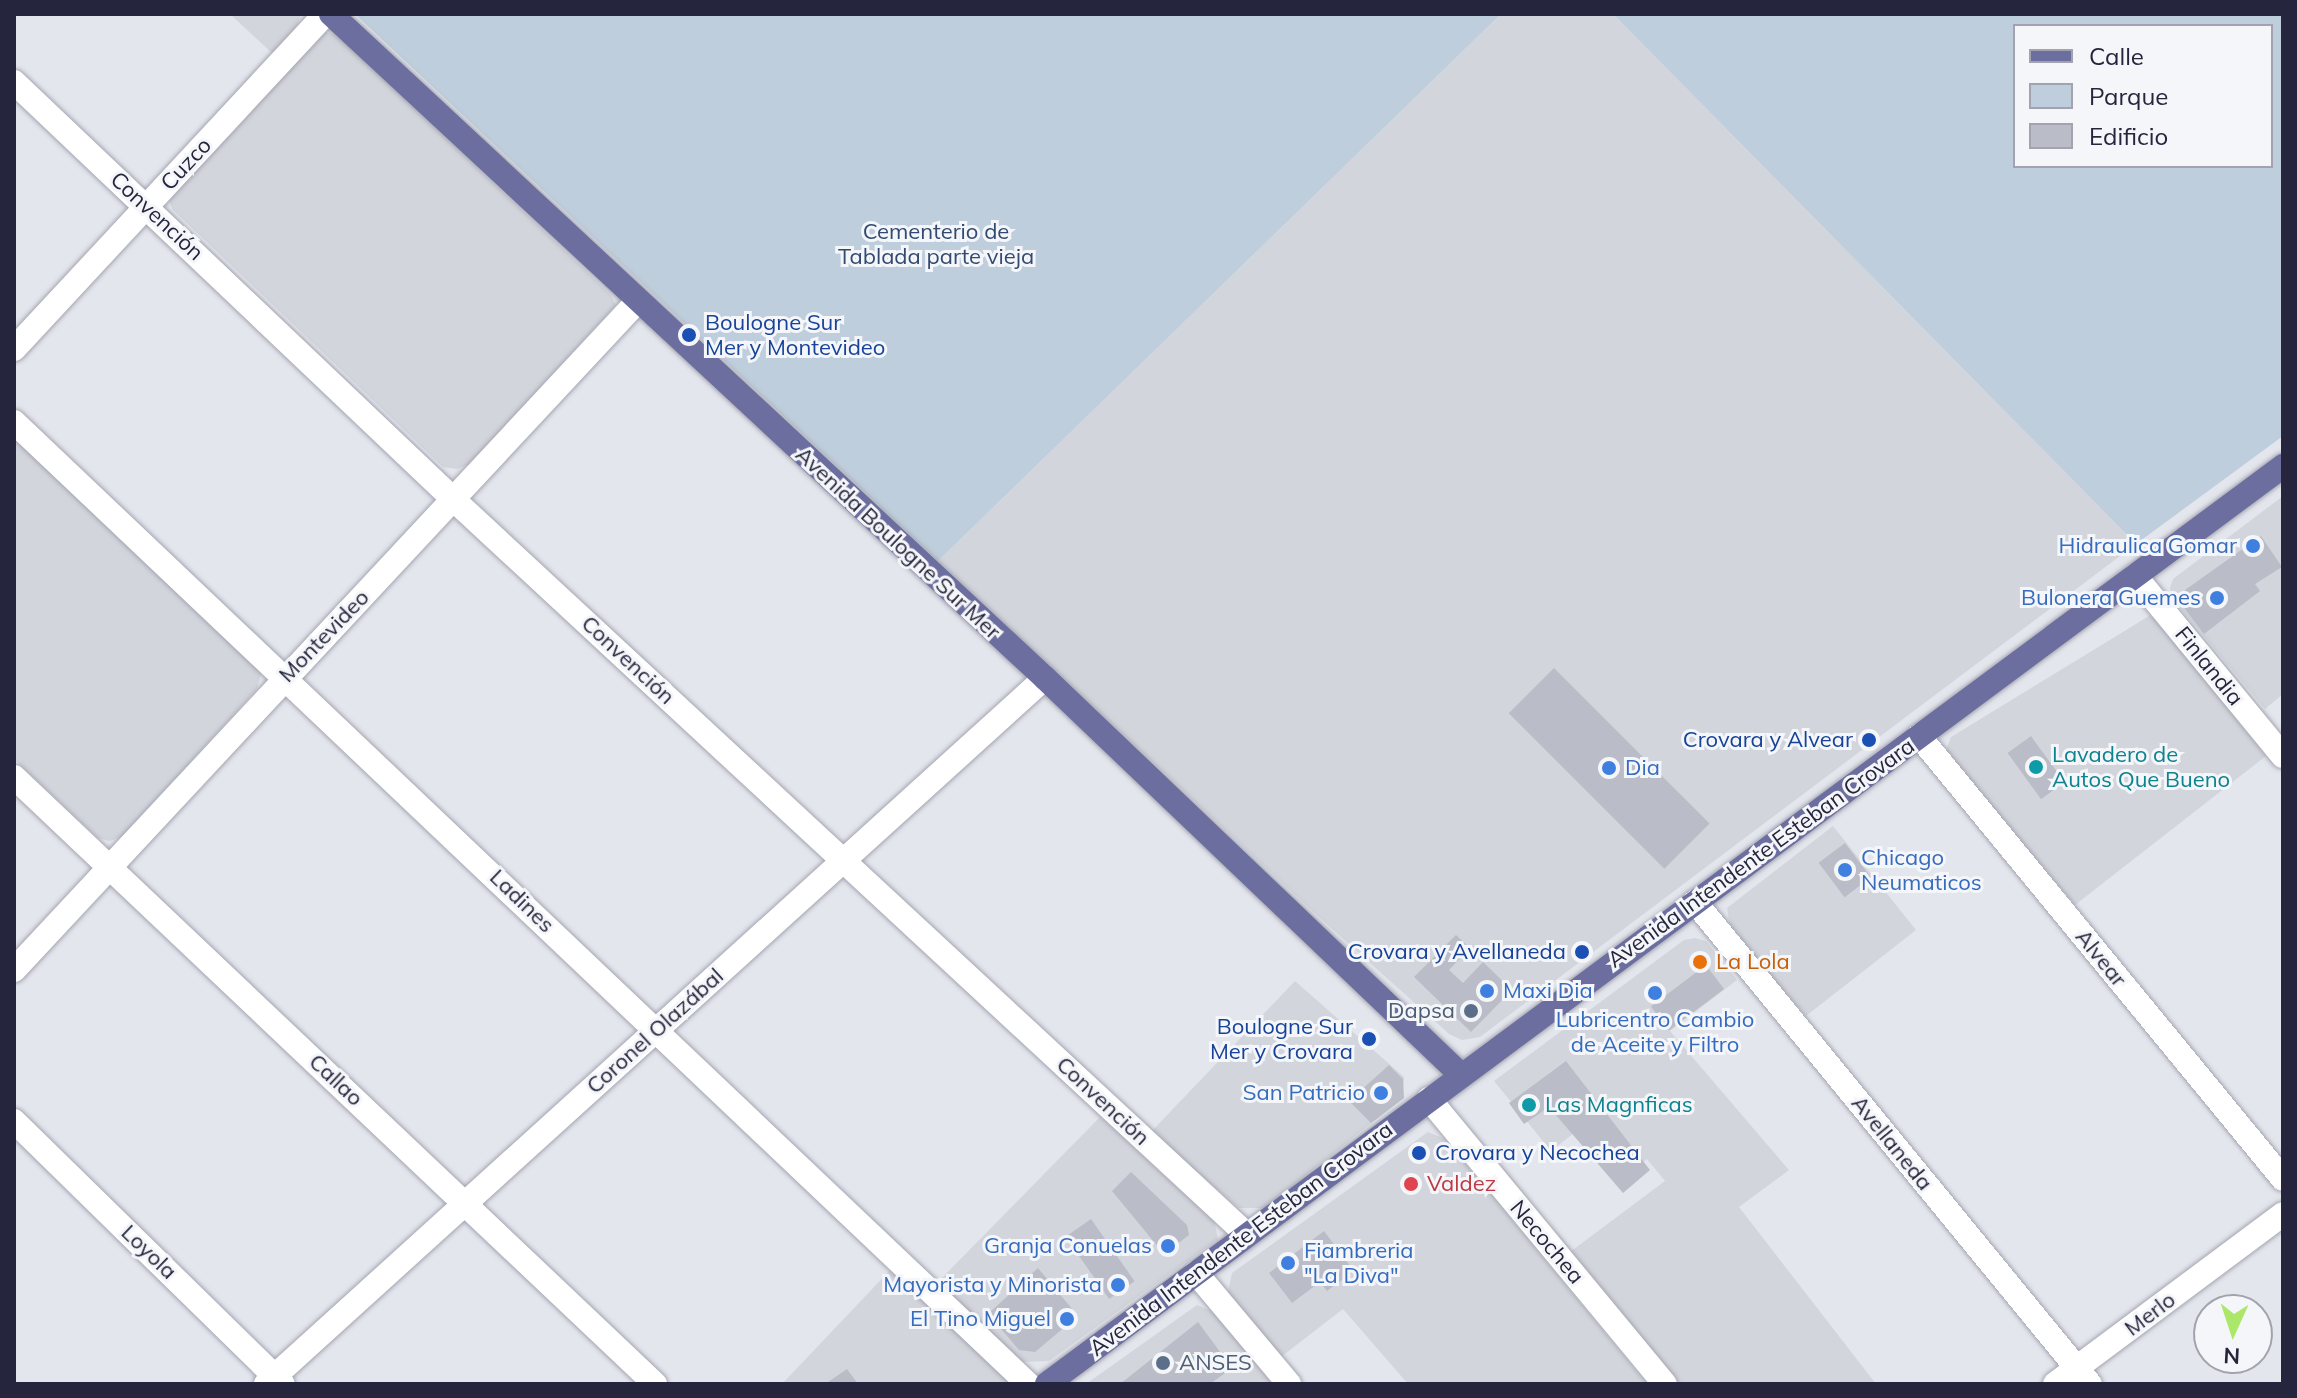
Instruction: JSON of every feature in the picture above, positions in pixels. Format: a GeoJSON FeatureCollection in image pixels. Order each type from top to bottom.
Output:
{"type":"FeatureCollection","features":[{"type":"Feature","properties":{"kind":"main road","name":"Avenida Boulogne Sur Mer"},"geometry":{"type":"LineString","coordinates":[[328,14],[636,303],[1045,678],[1461,1075]]}},
{"type":"Feature","properties":{"kind":"main road","name":"Avenida Intendente Esteban Crovara"},"geometry":{"type":"LineString","coordinates":[[1047,1384],[2283,466]]}},
{"type":"Feature","properties":{"kind":"street","name":"Cuzco"},"geometry":{"type":"LineString","coordinates":[[14,349],[328,14]]}},
{"type":"Feature","properties":{"kind":"street","name":"Convención"},"geometry":{"type":"LineString","coordinates":[[14,82],[454,500],[1246,1234]]}},
{"type":"Feature","properties":{"kind":"street","name":"Montevideo"},"geometry":{"type":"LineString","coordinates":[[14,970],[636,303]]}},
{"type":"Feature","properties":{"kind":"street","name":"Ladines"},"geometry":{"type":"LineString","coordinates":[[14,422],[286,675],[1028,1384]]}},
{"type":"Feature","properties":{"kind":"street","name":"Finlandia"},"geometry":{"type":"LineString","coordinates":[[2135,576],[2283,756]]}},
{"type":"Feature","properties":{"kind":"street","name":"Coronel Olazábal"},"geometry":{"type":"LineString","coordinates":[[275,1381],[465,1201],[846,862],[1045,678]]}},
{"type":"Feature","properties":{"kind":"street","name":"Alvear"},"geometry":{"type":"LineString","coordinates":[[1919,736],[2283,1179]]}},
{"type":"Feature","properties":{"kind":"street","name":"Callao"},"geometry":{"type":"LineString","coordinates":[[14,777],[655,1384]]}},
{"type":"Feature","properties":{"kind":"street","name":"Avellaneda"},"geometry":{"type":"LineString","coordinates":[[1695,902],[2084,1376]]}},
{"type":"Feature","properties":{"kind":"street","name":"Necochea"},"geometry":{"type":"LineString","coordinates":[[1429,1099],[1665,1384]]}},
{"type":"Feature","properties":{"kind":"street","name":"Loyola"},"geometry":{"type":"LineString","coordinates":[[14,1121],[275,1381]]}},
{"type":"Feature","properties":{"kind":"street","name":"Merlo"},"geometry":{"type":"LineString","coordinates":[[2055,1384],[2084,1376],[2283,1214]]}},
{"type":"Feature","properties":{"kind":"street"},"geometry":{"type":"LineString","coordinates":[[1196,1273],[1289,1384]]}},
{"type":"Feature","properties":{"kind":"shaded area"},"geometry":{"type":"Polygon","coordinates":[[[230,14],[301,14],[296,29],[273,54],[230,14]]]}},
{"type":"Feature","properties":{"kind":"shaded area"},"geometry":{"type":"Polygon","coordinates":[[[1501,14],[1613,14],[2136,544],[1480,1037],[1462,1040],[1449,1034],[1309,908],[938,561],[1501,14]]]}},
{"type":"Feature","properties":{"kind":"shaded area"},"geometry":{"type":"Polygon","coordinates":[[[325,32],[338,36],[611,295],[616,305],[470,464],[457,469],[443,467],[173,210],[169,201],[313,36],[325,32]]]}},
{"type":"Feature","properties":{"kind":"shaded area"},"geometry":{"type":"Polygon","coordinates":[[[14,438],[253,661],[261,674],[257,689],[122,837],[109,841],[98,838],[14,759],[14,438]]]}},
{"type":"Feature","properties":{"kind":"shaded area"},"geometry":{"type":"Polygon","coordinates":[[[2283,496],[2283,694],[2265,709],[2172,598],[2170,588],[2173,579],[2283,496]]]}},
{"type":"Feature","properties":{"kind":"shaded area"},"geometry":{"type":"Polygon","coordinates":[[[2149,616],[2160,620],[2266,756],[2075,905],[1948,756],[1947,748],[1951,737],[2149,616]]]}},
{"type":"Feature","properties":{"kind":"shaded area"},"geometry":{"type":"Polygon","coordinates":[[[1833,826],[1916,930],[1806,1016],[1731,932],[1727,908],[1833,826]]]}},
{"type":"Feature","properties":{"kind":"shaded area"},"geometry":{"type":"Polygon","coordinates":[[[1695,938],[1706,941],[1737,980],[1670,1031],[1789,1170],[1739,1207],[1876,1384],[1680,1384],[1570,1252],[1665,1181],[1647,1159],[1619,1180],[1578,1130],[1551,1151],[1494,1081],[1684,940],[1695,938]]]}},
{"type":"Feature","properties":{"kind":"shaded area"},"geometry":{"type":"Polygon","coordinates":[[[1295,981],[1404,1077],[1402,1099],[1264,1208],[1239,1208],[1151,1132],[1295,981]]]}},
{"type":"Feature","properties":{"kind":"shaded area"},"geometry":{"type":"Polygon","coordinates":[[[1100,1117],[1214,1221],[1218,1239],[1049,1361],[1020,1362],[933,1287],[1100,1117]]]}},
{"type":"Feature","properties":{"kind":"shaded area"},"geometry":{"type":"Polygon","coordinates":[[[1428,1132],[1445,1139],[1647,1384],[1408,1384],[1343,1309],[1277,1360],[1227,1297],[1232,1273],[1428,1132]]]}},
{"type":"Feature","properties":{"kind":"shaded area"},"geometry":{"type":"Polygon","coordinates":[[[892,1268],[1006,1377],[1007,1384],[782,1384],[892,1268]]]}},
{"type":"Feature","properties":{"kind":"shaded area"},"geometry":{"type":"Polygon","coordinates":[[[1197,1305],[1214,1312],[1272,1384],[1086,1384],[1197,1305]]]}},
{"type":"Feature","properties":{"kind":"green space","name":"Cementerio de Tablada parte vieja"},"geometry":{"type":"Polygon","coordinates":[[[355,14],[1501,14],[938,561],[355,14]]]}},
{"type":"Feature","properties":{"kind":"green space"},"geometry":{"type":"Polygon","coordinates":[[[1613,14],[2283,14],[2283,436],[2136,544],[1613,14]]]}},
{"type":"Feature","properties":{"kind":"building","name":"Bulonera Guemes"},"geometry":{"type":"Polygon","coordinates":[[[2261,536],[2282,567],[2255,584],[2260,591],[2204,634],[2182,605],[2185,590],[2261,536]]]}},
{"type":"Feature","properties":{"kind":"building","name":"Dia"},"geometry":{"type":"Polygon","coordinates":[[[1554,668],[1710,824],[1664,869],[1509,713],[1554,668]]]}},
{"type":"Feature","properties":{"kind":"building","name":"Lavadero de Autos Que Bueno"},"geometry":{"type":"Polygon","coordinates":[[[2031,736],[2065,782],[2041,799],[2008,753],[2031,736]]]}},
{"type":"Feature","properties":{"kind":"building","name":"Chicago Neumaticos"},"geometry":{"type":"Polygon","coordinates":[[[1845,843],[1871,877],[1845,897],[1819,863],[1845,843]]]}},
{"type":"Feature","properties":{"kind":"building","name":"Dapsa"},"geometry":{"type":"Polygon","coordinates":[[[1456,935],[1470,948],[1449,970],[1463,983],[1483,962],[1512,990],[1471,1032],[1414,977],[1456,935]]]}},
{"type":"Feature","properties":{"kind":"building"},"geometry":{"type":"Polygon","coordinates":[[[1706,965],[1724,989],[1669,1030],[1651,1007],[1706,965]]]}},
{"type":"Feature","properties":{"kind":"building"},"geometry":{"type":"Polygon","coordinates":[[[1566,1061],[1650,1170],[1623,1193],[1549,1107],[1524,1124],[1509,1103],[1566,1061]]]}},
{"type":"Feature","properties":{"kind":"building","name":"San Patricio"},"geometry":{"type":"Polygon","coordinates":[[[1389,1065],[1403,1079],[1404,1098],[1371,1123],[1349,1101],[1389,1065]]]}},
{"type":"Feature","properties":{"kind":"building"},"geometry":{"type":"Polygon","coordinates":[[[1131,1172],[1187,1225],[1189,1235],[1164,1254],[1112,1191],[1131,1172]]]}},
{"type":"Feature","properties":{"kind":"building"},"geometry":{"type":"Polygon","coordinates":[[[1091,1219],[1135,1281],[1109,1299],[1066,1237],[1091,1219]]]}},
{"type":"Feature","properties":{"kind":"building"},"geometry":{"type":"Polygon","coordinates":[[[1324,1231],[1354,1271],[1327,1291],[1320,1282],[1292,1303],[1269,1273],[1324,1231]]]}},
{"type":"Feature","properties":{"kind":"building"},"geometry":{"type":"Polygon","coordinates":[[[1038,1268],[1078,1316],[1035,1352],[1019,1350],[988,1314],[1038,1268]]]}},
{"type":"Feature","properties":{"kind":"building"},"geometry":{"type":"Polygon","coordinates":[[[1198,1322],[1232,1368],[1210,1384],[1120,1384],[1198,1322]]]}},
{"type":"Feature","properties":{"kind":"building"},"geometry":{"type":"Polygon","coordinates":[[[847,1369],[858,1384],[825,1384],[847,1369]]]}},
{"type":"Feature","properties":{"kind":"place","name":"Boulogne Sur Mer y Montevideo"},"geometry":{"type":"Point","coordinates":[689,335]}},
{"type":"Feature","properties":{"kind":"place","name":"Hidraulica Gomar"},"geometry":{"type":"Point","coordinates":[2253,546]}},
{"type":"Feature","properties":{"kind":"place","name":"Bulonera Guemes"},"geometry":{"type":"Point","coordinates":[2217,598]}},
{"type":"Feature","properties":{"kind":"place","name":"Crovara y Alvear"},"geometry":{"type":"Point","coordinates":[1869,740]}},
{"type":"Feature","properties":{"kind":"place","name":"Lavadero de Autos Que Bueno"},"geometry":{"type":"Point","coordinates":[2036,767]}},
{"type":"Feature","properties":{"kind":"place","name":"Dia"},"geometry":{"type":"Point","coordinates":[1609,768]}},
{"type":"Feature","properties":{"kind":"place","name":"Chicago Neumaticos"},"geometry":{"type":"Point","coordinates":[1845,870]}},
{"type":"Feature","properties":{"kind":"place","name":"Crovara y Avellaneda"},"geometry":{"type":"Point","coordinates":[1582,952]}},
{"type":"Feature","properties":{"kind":"place","name":"La Lola"},"geometry":{"type":"Point","coordinates":[1700,962]}},
{"type":"Feature","properties":{"kind":"place","name":"Maxi Dia"},"geometry":{"type":"Point","coordinates":[1487,991]}},
{"type":"Feature","properties":{"kind":"place","name":"Lubricentro Cambio de Aceite y Filtro"},"geometry":{"type":"Point","coordinates":[1655,993]}},
{"type":"Feature","properties":{"kind":"place","name":"Dapsa"},"geometry":{"type":"Point","coordinates":[1471,1011]}},
{"type":"Feature","properties":{"kind":"place","name":"Boulogne Sur Mer y Crovara"},"geometry":{"type":"Point","coordinates":[1369,1039]}},
{"type":"Feature","properties":{"kind":"place","name":"San Patricio"},"geometry":{"type":"Point","coordinates":[1381,1093]}},
{"type":"Feature","properties":{"kind":"place","name":"Las Magnficas"},"geometry":{"type":"Point","coordinates":[1529,1105]}},
{"type":"Feature","properties":{"kind":"place","name":"Crovara y Necochea"},"geometry":{"type":"Point","coordinates":[1419,1153]}},
{"type":"Feature","properties":{"kind":"place","name":"Valdez"},"geometry":{"type":"Point","coordinates":[1411,1184]}},
{"type":"Feature","properties":{"kind":"place","name":"Granja Conuelas"},"geometry":{"type":"Point","coordinates":[1168,1246]}},
{"type":"Feature","properties":{"kind":"place","name":"Fiambreria \"La Diva\""},"geometry":{"type":"Point","coordinates":[1288,1263]}},
{"type":"Feature","properties":{"kind":"place","name":"Mayorista y Minorista"},"geometry":{"type":"Point","coordinates":[1118,1285]}},
{"type":"Feature","properties":{"kind":"place","name":"El Tino Miguel"},"geometry":{"type":"Point","coordinates":[1067,1319]}},
{"type":"Feature","properties":{"kind":"place","name":"ANSES"},"geometry":{"type":"Point","coordinates":[1163,1363]}}]}
